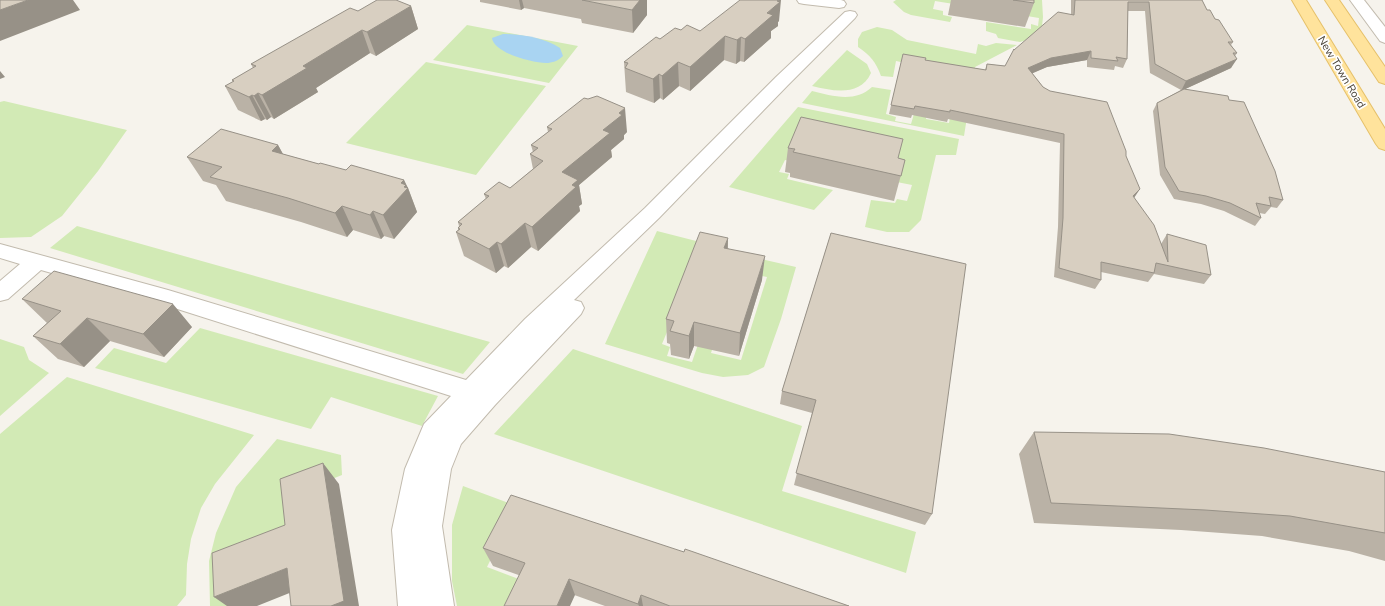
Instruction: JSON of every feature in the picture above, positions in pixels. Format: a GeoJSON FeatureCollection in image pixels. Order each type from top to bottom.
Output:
{"type":"FeatureCollection","features":[{"type":"Feature","properties":{"kind":"main road","name":"New Town Road"},"geometry":{"type":"LineString","coordinates":[[1299,0],[1385,144]]}},
{"type":"Feature","properties":{"kind":"main road"},"geometry":{"type":"LineString","coordinates":[[1332,0],[1385,79]]}},
{"type":"Feature","properties":{"kind":"street"},"geometry":{"type":"LineString","coordinates":[[413,606],[406,530],[418,469],[434,432],[533,325],[792,81],[843,42],[846,8],[804,0]]}},
{"type":"Feature","properties":{"kind":"street"},"geometry":{"type":"LineString","coordinates":[[1357,0],[1385,38]]}},
{"type":"Feature","properties":{"kind":"street"},"geometry":{"type":"LineString","coordinates":[[439,606],[428,526],[438,469],[451,437],[550,330],[664,220],[792,81]]}},
{"type":"Feature","properties":{"kind":"street"},"geometry":{"type":"LineString","coordinates":[[0,251],[168,298],[471,392]]}},
{"type":"Feature","properties":{"kind":"street"},"geometry":{"type":"LineString","coordinates":[[0,293],[37,262]]}},
{"type":"Feature","properties":{"kind":"green space"},"geometry":{"type":"Polygon","coordinates":[[[896,0],[952,0],[960,5],[935,1],[933,9],[943,11],[943,15],[952,17],[950,22],[911,15],[904,12],[893,2],[896,0]]]}},
{"type":"Feature","properties":{"kind":"green space"},"geometry":{"type":"Polygon","coordinates":[[[1019,0],[1042,0],[1043,17],[1041,36],[1020,42],[998,38],[996,34],[986,31],[986,22],[1031,29],[1031,24],[1038,26],[1039,18],[1014,14],[1019,0]]]}},
{"type":"Feature","properties":{"kind":"green space"},"geometry":{"type":"Polygon","coordinates":[[[467,25],[578,46],[549,83],[433,60],[467,25]]]}},
{"type":"Feature","properties":{"kind":"green space"},"geometry":{"type":"Polygon","coordinates":[[[877,27],[892,30],[907,40],[976,54],[978,44],[986,46],[996,43],[1017,45],[975,67],[964,136],[802,103],[812,91],[827,95],[851,97],[865,92],[872,87],[891,90],[886,114],[896,117],[895,121],[911,124],[916,107],[927,109],[926,119],[949,123],[958,74],[896,61],[893,77],[881,76],[872,59],[858,47],[858,39],[862,32],[877,27]]]}},
{"type":"Feature","properties":{"kind":"green space"},"geometry":{"type":"Polygon","coordinates":[[[847,50],[867,64],[871,73],[866,81],[853,89],[845,90],[812,86],[847,50]]]}},
{"type":"Feature","properties":{"kind":"green space"},"geometry":{"type":"Polygon","coordinates":[[[426,62],[546,86],[476,175],[346,143],[426,62]]]}},
{"type":"Feature","properties":{"kind":"green space"},"geometry":{"type":"Polygon","coordinates":[[[4,101],[127,130],[98,171],[62,216],[31,237],[0,238],[0,102],[4,101]]]}},
{"type":"Feature","properties":{"kind":"green space"},"geometry":{"type":"Polygon","coordinates":[[[798,107],[959,139],[956,155],[936,155],[921,220],[909,232],[887,232],[865,227],[871,200],[895,203],[897,199],[907,201],[912,185],[785,160],[779,172],[789,174],[787,179],[833,190],[814,210],[729,187],[798,107]]]}},
{"type":"Feature","properties":{"kind":"green space"},"geometry":{"type":"Polygon","coordinates":[[[77,226],[490,342],[463,374],[50,248],[77,226]]]}},
{"type":"Feature","properties":{"kind":"green space"},"geometry":{"type":"Polygon","coordinates":[[[657,231],[704,243],[662,344],[670,347],[667,356],[692,362],[704,327],[718,331],[711,353],[741,360],[767,277],[736,271],[735,253],[796,267],[781,319],[764,367],[748,375],[723,377],[702,373],[605,344],[657,231]]]}},
{"type":"Feature","properties":{"kind":"green space"},"geometry":{"type":"Polygon","coordinates":[[[200,328],[438,396],[422,426],[331,397],[311,429],[95,368],[114,348],[166,363],[200,328]]]}},
{"type":"Feature","properties":{"kind":"green space"},"geometry":{"type":"Polygon","coordinates":[[[0,339],[24,347],[29,360],[49,373],[0,416],[0,339]]]}},
{"type":"Feature","properties":{"kind":"green space"},"geometry":{"type":"Polygon","coordinates":[[[573,349],[802,426],[782,491],[916,532],[906,573],[494,434],[573,349]]]}},
{"type":"Feature","properties":{"kind":"green space"},"geometry":{"type":"Polygon","coordinates":[[[67,377],[254,435],[215,484],[201,508],[191,539],[187,564],[186,595],[177,606],[0,606],[0,434],[67,377]]]}},
{"type":"Feature","properties":{"kind":"green space"},"geometry":{"type":"Polygon","coordinates":[[[277,439],[341,455],[342,475],[290,496],[297,543],[231,606],[210,606],[209,561],[216,533],[236,487],[277,439]]]}},
{"type":"Feature","properties":{"kind":"green space"},"geometry":{"type":"Polygon","coordinates":[[[463,486],[517,506],[487,567],[527,582],[516,606],[457,606],[452,581],[452,525],[463,486]]]}},
{"type":"Feature","properties":{"kind":"water"},"geometry":{"type":"Polygon","coordinates":[[[503,34],[540,39],[560,48],[563,56],[550,63],[540,63],[514,56],[506,53],[494,43],[492,38],[503,34]]]}},
{"type":"Feature","properties":{"kind":"building"},"geometry":{"type":"Polygon","coordinates":[[[0,0],[28,0],[0,10],[0,0]]]}},
{"type":"Feature","properties":{"kind":"building"},"geometry":{"type":"Polygon","coordinates":[[[377,0],[396,0],[411,6],[367,32],[362,30],[303,66],[307,68],[262,95],[258,93],[249,97],[225,86],[234,81],[232,80],[256,66],[251,64],[350,8],[358,11],[377,0]]]}},
{"type":"Feature","properties":{"kind":"building"},"geometry":{"type":"Polygon","coordinates":[[[582,0],[640,0],[632,10],[582,0]]]}},
{"type":"Feature","properties":{"kind":"building"},"geometry":{"type":"Polygon","coordinates":[[[740,0],[779,0],[777,1],[780,2],[767,13],[773,15],[745,39],[741,37],[737,40],[725,36],[690,67],[678,62],[662,76],[659,74],[653,79],[625,68],[628,63],[624,62],[656,37],[660,39],[675,28],[681,30],[687,25],[700,31],[740,0]]]}},
{"type":"Feature","properties":{"kind":"building"},"geometry":{"type":"Polygon","coordinates":[[[1013,0],[1034,0],[1034,3],[1013,0]]]}},
{"type":"Feature","properties":{"kind":"building"},"geometry":{"type":"Polygon","coordinates":[[[1075,0],[1202,0],[1207,10],[1210,10],[1215,19],[1219,20],[1233,42],[1228,42],[1237,53],[1233,53],[1237,59],[1186,81],[1155,64],[1149,2],[1128,2],[1127,59],[1116,57],[1118,61],[1091,58],[1091,51],[1051,58],[1028,68],[1043,87],[1050,91],[1107,102],[1126,151],[1126,156],[1140,189],[1133,196],[1154,225],[1168,262],[1167,234],[1206,245],[1211,275],[1156,263],[1154,273],[1101,262],[1101,280],[1059,268],[1063,218],[1064,134],[950,110],[950,112],[915,106],[914,109],[891,105],[903,54],[926,58],[925,60],[986,70],[987,64],[1005,66],[1014,49],[1058,12],[1074,15],[1075,0]]]}},
{"type":"Feature","properties":{"kind":"building"},"geometry":{"type":"Polygon","coordinates":[[[1184,89],[1228,96],[1229,100],[1244,102],[1275,171],[1283,200],[1269,197],[1271,206],[1256,203],[1261,218],[1230,203],[1206,196],[1179,191],[1165,167],[1157,103],[1184,89]]]}},
{"type":"Feature","properties":{"kind":"building"},"geometry":{"type":"Polygon","coordinates":[[[597,96],[625,108],[619,113],[622,115],[603,130],[610,133],[562,172],[578,180],[572,185],[576,187],[532,227],[525,223],[501,244],[497,242],[489,249],[456,232],[460,229],[458,228],[462,224],[458,222],[489,196],[484,194],[499,182],[510,188],[543,161],[530,154],[538,148],[531,145],[552,129],[547,127],[584,98],[588,99],[597,96]]]}},
{"type":"Feature","properties":{"kind":"building"},"geometry":{"type":"Polygon","coordinates":[[[801,117],[903,139],[898,158],[905,160],[901,176],[793,152],[795,149],[788,148],[801,117]]]}},
{"type":"Feature","properties":{"kind":"building"},"geometry":{"type":"Polygon","coordinates":[[[221,129],[278,145],[272,151],[346,170],[351,165],[404,180],[401,183],[406,185],[404,187],[408,188],[383,215],[373,211],[370,215],[342,206],[335,213],[288,198],[210,177],[222,167],[187,157],[221,129]]]}},
{"type":"Feature","properties":{"kind":"building"},"geometry":{"type":"Polygon","coordinates":[[[700,232],[728,238],[724,248],[765,256],[740,333],[694,322],[689,336],[670,331],[674,321],[666,319],[700,232]]]}},
{"type":"Feature","properties":{"kind":"building"},"geometry":{"type":"Polygon","coordinates":[[[831,233],[966,264],[932,514],[796,473],[816,400],[782,391],[831,233]]]}},
{"type":"Feature","properties":{"kind":"building"},"geometry":{"type":"Polygon","coordinates":[[[54,271],[173,304],[143,334],[87,318],[60,344],[33,336],[61,311],[22,299],[54,271]]]}},
{"type":"Feature","properties":{"kind":"building"},"geometry":{"type":"Polygon","coordinates":[[[1034,432],[1169,434],[1264,448],[1385,472],[1385,533],[1290,516],[1205,510],[1051,503],[1034,432]]]}},
{"type":"Feature","properties":{"kind":"building"},"geometry":{"type":"Polygon","coordinates":[[[323,463],[344,601],[331,606],[291,606],[287,568],[214,597],[212,553],[285,525],[280,479],[323,463]]]}},
{"type":"Feature","properties":{"kind":"building"},"geometry":{"type":"Polygon","coordinates":[[[511,495],[684,552],[685,549],[849,606],[670,606],[641,595],[638,604],[569,579],[557,606],[504,606],[525,563],[483,548],[511,495]]]}}]}
